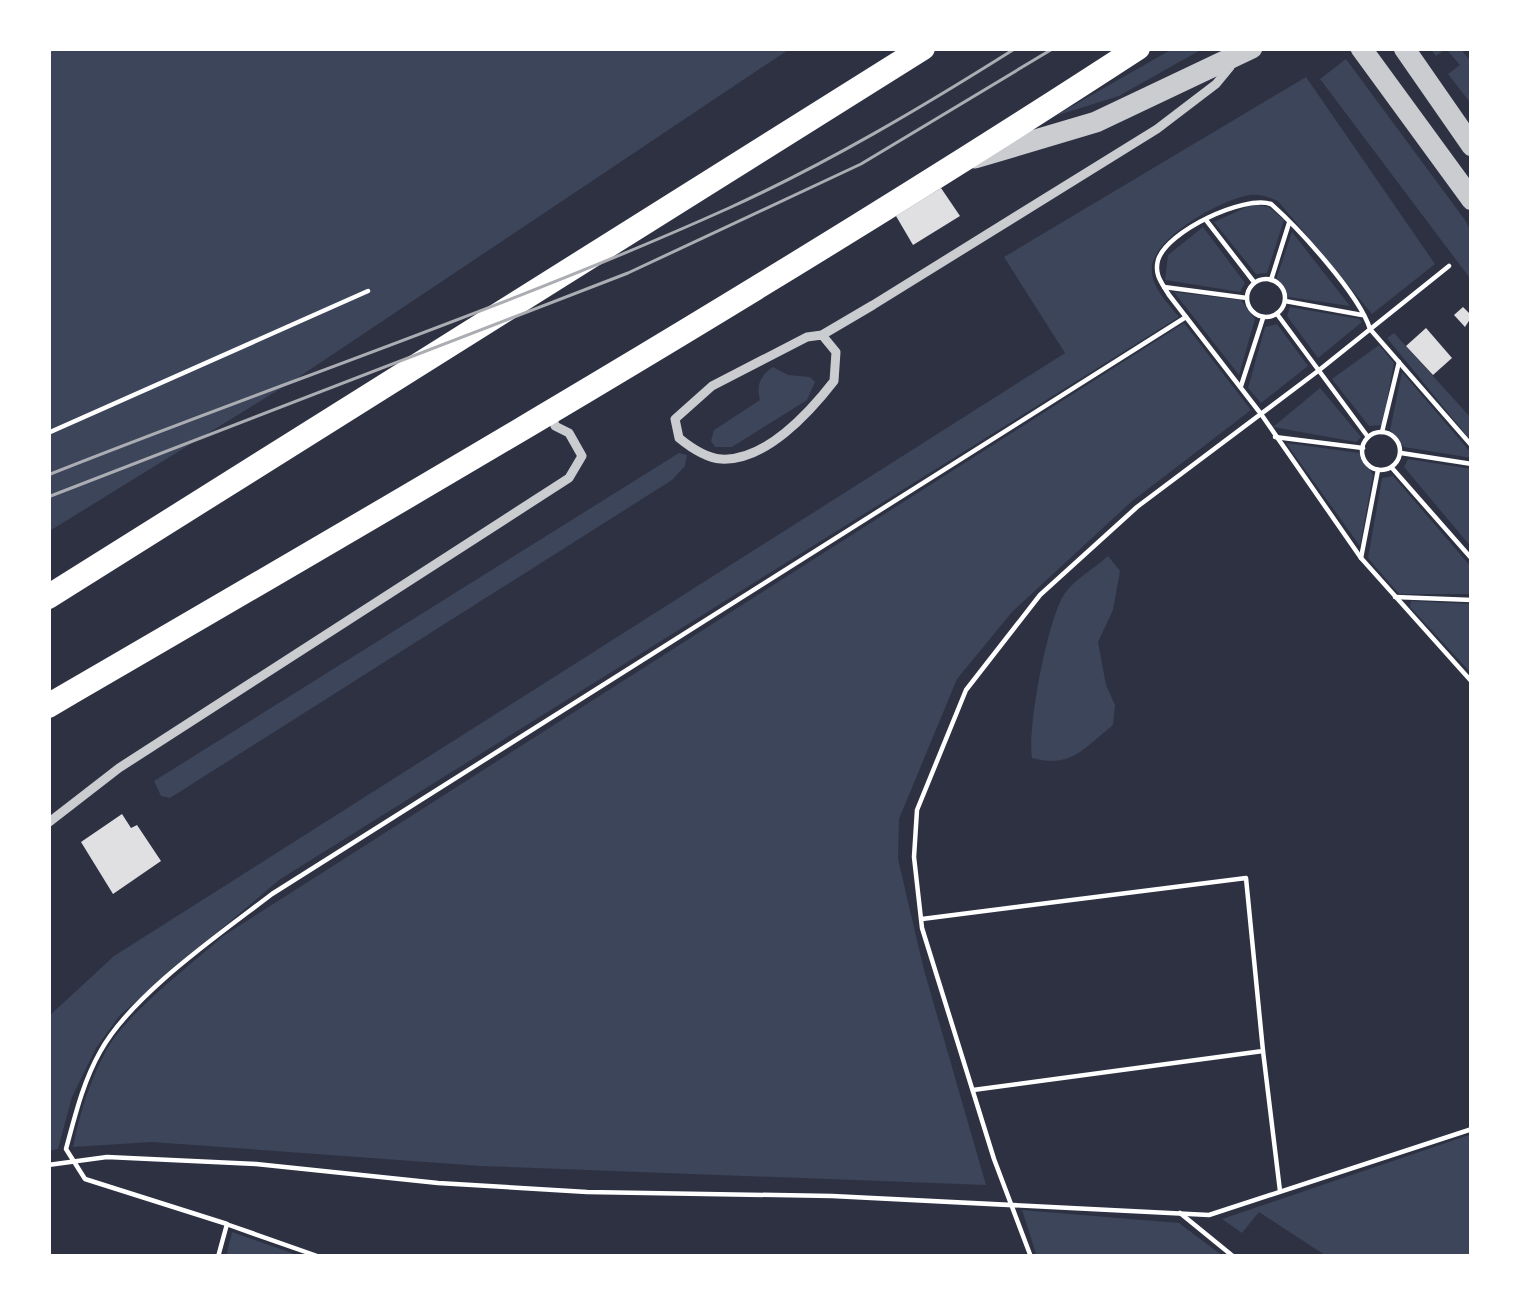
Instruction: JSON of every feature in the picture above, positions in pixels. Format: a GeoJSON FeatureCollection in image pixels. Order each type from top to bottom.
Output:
{"type":"FeatureCollection","features":[{"type":"Feature","properties":{"kind":"main road"},"geometry":{"type":"LineString","coordinates":[[48,597],[923,48]]}},
{"type":"Feature","properties":{"kind":"main road"},"geometry":{"type":"LineString","coordinates":[[48,706],[552,413],[963,162],[1138,48]]}},
{"type":"Feature","properties":{"kind":"street"},"geometry":{"type":"LineString","coordinates":[[1404,48],[1472,146]]}},
{"type":"Feature","properties":{"kind":"street"},"geometry":{"type":"LineString","coordinates":[[963,162],[1096,122],[1247,51]]}},
{"type":"Feature","properties":{"kind":"street"},"geometry":{"type":"LineString","coordinates":[[1363,54],[1472,200]]}},
{"type":"Feature","properties":{"kind":"lane"},"geometry":{"type":"LineString","coordinates":[[822,335],[836,352],[834,381],[790,428],[752,453],[720,459],[679,438],[676,419],[712,386],[807,337],[822,335],[1157,129],[1216,84],[1247,51]]}},
{"type":"Feature","properties":{"kind":"lane"},"geometry":{"type":"LineString","coordinates":[[48,823],[118,768],[569,478],[582,456],[569,433],[555,426],[552,413]]}},
{"type":"Feature","properties":{"kind":"path"},"geometry":{"type":"LineString","coordinates":[[1472,446],[1370,329],[1366,316],[1271,204],[1259,200],[1236,205],[1206,220],[1163,252],[1157,262],[1164,287],[1261,414],[1361,558],[1472,682]]}},
{"type":"Feature","properties":{"kind":"path"},"geometry":{"type":"LineString","coordinates":[[1206,220],[1254,283]]}},
{"type":"Feature","properties":{"kind":"path"},"geometry":{"type":"LineString","coordinates":[[1271,280],[1290,222]]}},
{"type":"Feature","properties":{"kind":"path"},"geometry":{"type":"LineString","coordinates":[[1030,1257],[921,919],[914,857],[917,810],[966,690],[1040,595],[1137,507],[1449,266]]}},
{"type":"Feature","properties":{"kind":"path"},"geometry":{"type":"LineString","coordinates":[[1271,280],[1281,287],[1285,301],[1277,314],[1263,317],[1250,310],[1246,298],[1254,283],[1271,280]]}},
{"type":"Feature","properties":{"kind":"path"},"geometry":{"type":"LineString","coordinates":[[1164,287],[1246,298]]}},
{"type":"Feature","properties":{"kind":"path"},"geometry":{"type":"LineString","coordinates":[[48,433],[368,291]]}},
{"type":"Feature","properties":{"kind":"path"},"geometry":{"type":"LineString","coordinates":[[1285,301],[1366,316]]}},
{"type":"Feature","properties":{"kind":"path"},"geometry":{"type":"LineString","coordinates":[[1277,314],[1368,437]]}},
{"type":"Feature","properties":{"kind":"path"},"geometry":{"type":"LineString","coordinates":[[320,1257],[86,1179],[66,1149],[86,1080],[102,1047],[126,1018],[193,956],[272,894],[1186,317]]}},
{"type":"Feature","properties":{"kind":"path"},"geometry":{"type":"LineString","coordinates":[[1241,387],[1263,317]]}},
{"type":"Feature","properties":{"kind":"path"},"geometry":{"type":"LineString","coordinates":[[1382,432],[1399,362]]}},
{"type":"Feature","properties":{"kind":"path"},"geometry":{"type":"LineString","coordinates":[[1382,432],[1395,438],[1400,453],[1391,468],[1378,470],[1367,464],[1363,448],[1368,437],[1382,432]]}},
{"type":"Feature","properties":{"kind":"path"},"geometry":{"type":"LineString","coordinates":[[1275,437],[1363,448]]}},
{"type":"Feature","properties":{"kind":"path"},"geometry":{"type":"LineString","coordinates":[[1400,453],[1472,464]]}},
{"type":"Feature","properties":{"kind":"path"},"geometry":{"type":"LineString","coordinates":[[1391,468],[1472,559]]}},
{"type":"Feature","properties":{"kind":"path"},"geometry":{"type":"LineString","coordinates":[[1361,558],[1378,470]]}},
{"type":"Feature","properties":{"kind":"path"},"geometry":{"type":"LineString","coordinates":[[1395,597],[1472,600]]}},
{"type":"Feature","properties":{"kind":"path"},"geometry":{"type":"LineString","coordinates":[[921,919],[1246,878],[1280,1192]]}},
{"type":"Feature","properties":{"kind":"path"},"geometry":{"type":"LineString","coordinates":[[973,1090],[1263,1051]]}},
{"type":"Feature","properties":{"kind":"path"},"geometry":{"type":"LineString","coordinates":[[48,1165],[107,1157],[256,1164],[587,1192],[1012,1204],[1209,1215],[1472,1129]]}},
{"type":"Feature","properties":{"kind":"path"},"geometry":{"type":"LineString","coordinates":[[1180,1213],[1234,1257]]}},
{"type":"Feature","properties":{"kind":"path"},"geometry":{"type":"LineString","coordinates":[[218,1257],[227,1225]]}},
{"type":"Feature","properties":{"kind":"shaded area"},"geometry":{"type":"Polygon","coordinates":[[[48,48],[791,48],[296,379],[48,532],[48,48]]]}},
{"type":"Feature","properties":{"kind":"shaded area"},"geometry":{"type":"Polygon","coordinates":[[[1174,48],[1204,48],[1119,96],[1055,116],[1174,48]]]}},
{"type":"Feature","properties":{"kind":"shaded area"},"geometry":{"type":"Polygon","coordinates":[[[1430,48],[1460,48],[1472,63],[1472,105],[1448,74],[1460,65],[1446,49],[1436,56],[1430,48]]]}},
{"type":"Feature","properties":{"kind":"shaded area"},"geometry":{"type":"Polygon","coordinates":[[[1346,59],[1465,220],[1472,234],[1472,281],[1320,79],[1346,59]]]}},
{"type":"Feature","properties":{"kind":"shaded area"},"geometry":{"type":"Polygon","coordinates":[[[1306,77],[1435,264],[1372,314],[1278,201],[1250,195],[1191,221],[1164,244],[1152,267],[1157,287],[1179,317],[279,880],[120,1015],[96,1048],[72,1097],[58,1149],[48,1151],[48,1017],[114,956],[1065,353],[1004,257],[1306,77]]]}},
{"type":"Feature","properties":{"kind":"shaded area"},"geometry":{"type":"Polygon","coordinates":[[[1253,204],[1269,207],[1284,220],[1267,273],[1256,274],[1214,222],[1253,204]]]}},
{"type":"Feature","properties":{"kind":"shaded area"},"geometry":{"type":"Polygon","coordinates":[[[1203,227],[1245,283],[1240,292],[1165,280],[1168,255],[1203,227]]]}},
{"type":"Feature","properties":{"kind":"shaded area"},"geometry":{"type":"Polygon","coordinates":[[[1292,232],[1350,306],[1288,297],[1276,280],[1292,232]]]}},
{"type":"Feature","properties":{"kind":"shaded area"},"geometry":{"type":"Polygon","coordinates":[[[1174,292],[1241,300],[1255,319],[1239,375],[1174,292]]]}},
{"type":"Feature","properties":{"kind":"shaded area"},"geometry":{"type":"Polygon","coordinates":[[[1290,307],[1362,322],[1318,358],[1287,316],[1290,307]]]}},
{"type":"Feature","properties":{"kind":"shaded area"},"geometry":{"type":"Polygon","coordinates":[[[1184,323],[1251,410],[1131,502],[1012,612],[957,679],[899,819],[898,859],[924,970],[986,1185],[481,1166],[152,1142],[73,1147],[91,1084],[117,1034],[223,936],[1184,323]]]}},
{"type":"Feature","properties":{"kind":"shaded area"},"geometry":{"type":"Polygon","coordinates":[[[1277,324],[1308,366],[1261,403],[1248,388],[1265,327],[1277,324]]]}},
{"type":"Feature","properties":{"kind":"shaded area"},"geometry":{"type":"Polygon","coordinates":[[[1394,333],[1472,419],[1472,442],[1387,338],[1394,333]]]}},
{"type":"Feature","properties":{"kind":"shaded area"},"geometry":{"type":"Polygon","coordinates":[[[1379,345],[1394,363],[1382,425],[1369,426],[1332,379],[1379,345]]]}},
{"type":"Feature","properties":{"kind":"shaded area"},"geometry":{"type":"Polygon","coordinates":[[[773,367],[788,375],[810,377],[815,382],[807,400],[732,447],[715,447],[711,441],[714,430],[760,400],[760,381],[773,367]]]}},
{"type":"Feature","properties":{"kind":"shaded area"},"geometry":{"type":"Polygon","coordinates":[[[1402,372],[1472,458],[1404,447],[1390,430],[1402,372]]]}},
{"type":"Feature","properties":{"kind":"shaded area"},"geometry":{"type":"Polygon","coordinates":[[[1320,388],[1361,437],[1356,442],[1273,427],[1320,388]]]}},
{"type":"Feature","properties":{"kind":"shaded area"},"geometry":{"type":"Polygon","coordinates":[[[1286,443],[1360,453],[1373,475],[1360,546],[1286,443]]]}},
{"type":"Feature","properties":{"kind":"shaded area"},"geometry":{"type":"Polygon","coordinates":[[[679,453],[687,455],[685,466],[672,480],[170,798],[161,796],[154,781],[679,453]]]}},
{"type":"Feature","properties":{"kind":"shaded area"},"geometry":{"type":"Polygon","coordinates":[[[1408,459],[1472,469],[1472,548],[1404,467],[1408,459]]]}},
{"type":"Feature","properties":{"kind":"shaded area"},"geometry":{"type":"Polygon","coordinates":[[[1393,476],[1472,568],[1472,594],[1399,594],[1368,558],[1382,478],[1393,476]]]}},
{"type":"Feature","properties":{"kind":"shaded area"},"geometry":{"type":"Polygon","coordinates":[[[1108,556],[1120,571],[1113,610],[1098,642],[1115,705],[1113,725],[1067,758],[1032,758],[1036,699],[1058,606],[1069,588],[1108,556]]]}},
{"type":"Feature","properties":{"kind":"shaded area"},"geometry":{"type":"Polygon","coordinates":[[[1411,601],[1472,604],[1472,674],[1410,607],[1411,601]]]}},
{"type":"Feature","properties":{"kind":"shaded area"},"geometry":{"type":"Polygon","coordinates":[[[1472,1134],[1472,1257],[1328,1257],[1259,1212],[1242,1233],[1222,1219],[1472,1134]]]}},
{"type":"Feature","properties":{"kind":"shaded area"},"geometry":{"type":"Polygon","coordinates":[[[1022,1210],[1179,1223],[1224,1257],[1037,1257],[1022,1210]]]}},
{"type":"Feature","properties":{"kind":"shaded area"},"geometry":{"type":"Polygon","coordinates":[[[232,1232],[303,1257],[226,1257],[232,1232]]]}},
{"type":"Feature","properties":{"kind":"building"},"geometry":{"type":"Polygon","coordinates":[[[941,188],[960,216],[913,245],[896,216],[941,188]]]}},
{"type":"Feature","properties":{"kind":"building"},"geometry":{"type":"Polygon","coordinates":[[[1463,307],[1472,316],[1465,327],[1454,315],[1463,307]]]}},
{"type":"Feature","properties":{"kind":"building"},"geometry":{"type":"Polygon","coordinates":[[[1426,328],[1452,358],[1433,375],[1406,346],[1426,328]]]}},
{"type":"Feature","properties":{"kind":"building"},"geometry":{"type":"Polygon","coordinates":[[[122,814],[131,828],[137,825],[161,861],[113,894],[81,842],[122,814]]]}},
{"type":"Feature","properties":{"kind":"tram line"},"geometry":{"type":"LineString","coordinates":[[48,475],[476,313],[729,208],[875,133],[1016,48]]}},
{"type":"Feature","properties":{"kind":"tram line"},"geometry":{"type":"LineString","coordinates":[[48,497],[628,273],[861,164],[1054,48]]}}]}
